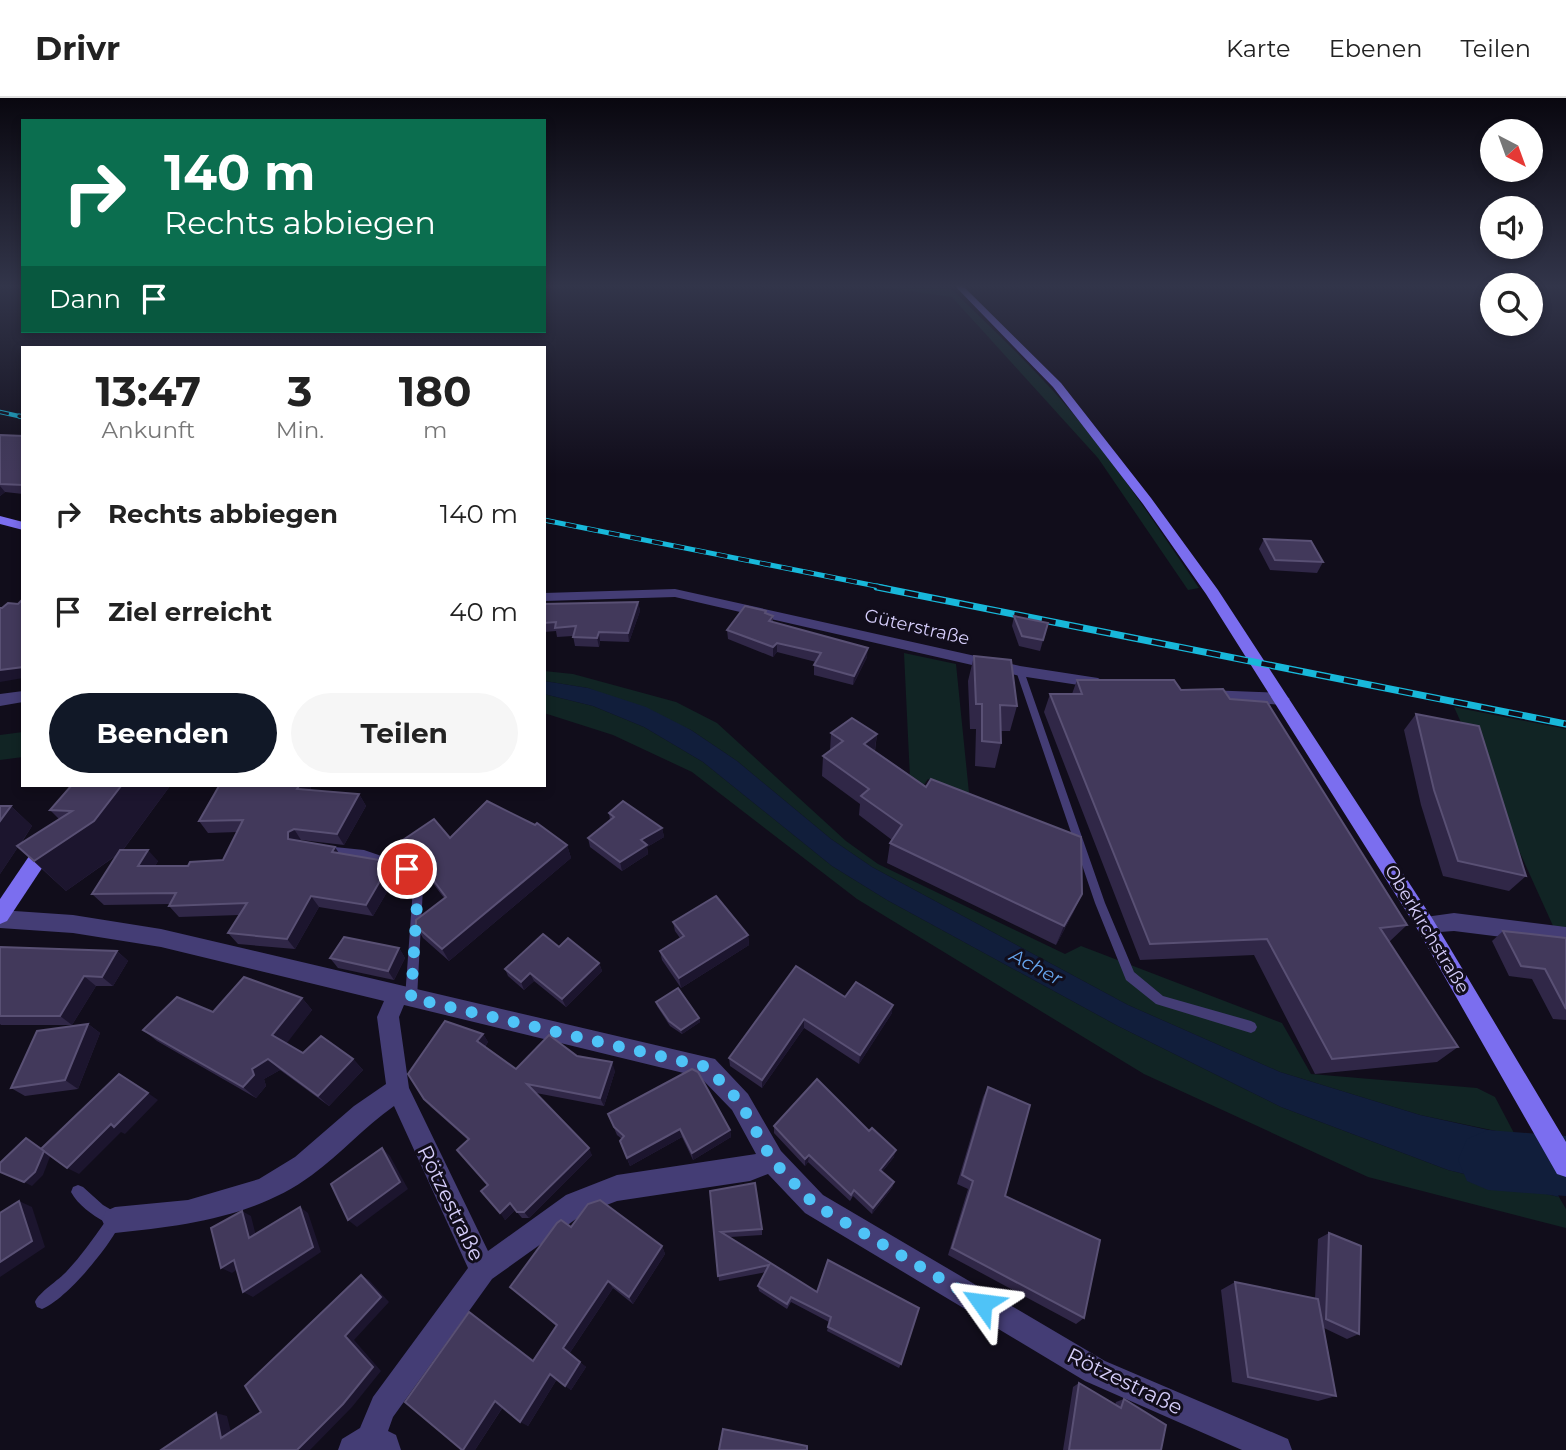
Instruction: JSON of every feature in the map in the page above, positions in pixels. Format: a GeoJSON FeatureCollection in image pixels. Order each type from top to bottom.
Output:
{"type":"FeatureCollection","features":[{"type":"Feature","properties":{"kind":"main road","name":"Oberkirchstraße"},"geometry":{"type":"LineString","coordinates":[[1020,348],[1057,386],[1112,455],[1213,593],[1425,923],[1566,1165]]}},
{"type":"Feature","properties":{"kind":"main road"},"geometry":{"type":"LineString","coordinates":[[0,520],[21,525]]}},
{"type":"Feature","properties":{"kind":"main road"},"geometry":{"type":"LineString","coordinates":[[0,917],[57,828]]}},
{"type":"Feature","properties":{"kind":"street","name":"Güterstraße"},"geometry":{"type":"LineString","coordinates":[[546,597],[663,593],[705,597],[1020,671],[1116,685]]}},
{"type":"Feature","properties":{"kind":"street"},"geometry":{"type":"LineString","coordinates":[[1187,693],[1248,699],[1282,699]]}},
{"type":"Feature","properties":{"kind":"street"},"geometry":{"type":"LineString","coordinates":[[0,700],[21,696]]}},
{"type":"Feature","properties":{"kind":"street","name":"Rötzestraße"},"geometry":{"type":"LineString","coordinates":[[0,917],[73,924],[161,938],[707,1067],[740,1102],[772,1160],[814,1204],[1095,1371],[1277,1450]]}},
{"type":"Feature","properties":{"kind":"street"},"geometry":{"type":"LineString","coordinates":[[1425,923],[1454,922],[1566,936]]}},
{"type":"Feature","properties":{"kind":"street","name":"Rötzestraße"},"geometry":{"type":"LineString","coordinates":[[404,997],[388,1017],[398,1089],[483,1270],[575,1204],[617,1188],[750,1169],[772,1160]]}},
{"type":"Feature","properties":{"kind":"street"},"geometry":{"type":"LineString","coordinates":[[115,1220],[188,1213],[265,1190],[304,1166],[362,1114],[398,1089]]}},
{"type":"Feature","properties":{"kind":"street"},"geometry":{"type":"LineString","coordinates":[[370,1446],[383,1407],[483,1270]]}},
{"type":"Feature","properties":{"kind":"lane"},"geometry":{"type":"LineString","coordinates":[[1020,671],[1100,903],[1130,976],[1160,1000],[1251,1027]]}},
{"type":"Feature","properties":{"kind":"lane"},"geometry":{"type":"LineString","coordinates":[[315,849],[365,855],[407,869],[418,888],[404,997]]}},
{"type":"Feature","properties":{"kind":"lane"},"geometry":{"type":"LineString","coordinates":[[42,1302],[60,1290],[74,1275],[115,1220],[98,1210],[78,1192]]}},
{"type":"Feature","properties":{"kind":"green space"},"geometry":{"type":"Polygon","coordinates":[[[998,348],[1012,348],[1088,431],[1199,588],[1188,590],[1098,458],[998,348]]]}},
{"type":"Feature","properties":{"kind":"green space"},"geometry":{"type":"Polygon","coordinates":[[[904,653],[956,664],[969,793],[928,779],[923,786],[910,778],[904,653]]]}},
{"type":"Feature","properties":{"kind":"green space"},"geometry":{"type":"Polygon","coordinates":[[[546,671],[573,674],[676,702],[717,723],[846,841],[878,864],[1065,954],[1081,946],[1282,1023],[1311,1074],[1477,1088],[1495,1097],[1515,1135],[1420,1115],[1280,1072],[1128,1005],[872,867],[831,839],[737,761],[691,730],[588,688],[546,681],[546,671]]]}},
{"type":"Feature","properties":{"kind":"green space"},"geometry":{"type":"Polygon","coordinates":[[[546,694],[593,706],[644,727],[703,762],[832,866],[887,900],[1118,1026],[1281,1107],[1448,1170],[1559,1197],[1566,1209],[1566,1228],[1368,1177],[1144,1074],[857,899],[692,772],[613,735],[546,714],[546,694]]]}},
{"type":"Feature","properties":{"kind":"green space"},"geometry":{"type":"Polygon","coordinates":[[[1454,707],[1566,729],[1566,929],[1554,928],[1454,707]]]}},
{"type":"Feature","properties":{"kind":"green space"},"geometry":{"type":"Polygon","coordinates":[[[21,732],[21,757],[0,760],[0,735],[21,732]]]}},
{"type":"Feature","properties":{"kind":"water"},"geometry":{"type":"Polygon","coordinates":[[[546,681],[588,688],[646,707],[691,730],[737,761],[831,839],[872,867],[1128,1005],[1280,1072],[1420,1115],[1534,1140],[1559,1197],[1448,1170],[1281,1107],[1118,1026],[887,900],[832,866],[703,762],[644,727],[593,706],[546,694],[546,681]]]}},
{"type":"Feature","properties":{"kind":"building"},"geometry":{"type":"Polygon","coordinates":[[[0,435],[21,436],[21,485],[0,484],[0,435]]]}},
{"type":"Feature","properties":{"kind":"building"},"geometry":{"type":"Polygon","coordinates":[[[1264,539],[1311,541],[1323,562],[1275,560],[1264,539]]]}},
{"type":"Feature","properties":{"kind":"building"},"geometry":{"type":"Polygon","coordinates":[[[21,601],[21,667],[0,670],[0,608],[8,603],[18,604],[21,601]]]}},
{"type":"Feature","properties":{"kind":"building"},"geometry":{"type":"Polygon","coordinates":[[[638,602],[628,633],[599,632],[597,638],[573,637],[576,626],[555,628],[556,622],[546,623],[546,604],[638,602]]]}},
{"type":"Feature","properties":{"kind":"building"},"geometry":{"type":"Polygon","coordinates":[[[745,606],[766,611],[765,613],[773,616],[769,621],[868,648],[854,676],[814,665],[821,653],[777,643],[773,647],[727,630],[745,606]]]}},
{"type":"Feature","properties":{"kind":"building"},"geometry":{"type":"Polygon","coordinates":[[[1014,616],[1048,623],[1043,640],[1022,636],[1014,616]]]}},
{"type":"Feature","properties":{"kind":"building"},"geometry":{"type":"Polygon","coordinates":[[[974,656],[1011,660],[1017,706],[1000,705],[1001,743],[982,741],[982,704],[976,704],[974,656]]]}},
{"type":"Feature","properties":{"kind":"building"},"geometry":{"type":"Polygon","coordinates":[[[1077,680],[1174,680],[1181,690],[1223,689],[1230,699],[1267,702],[1407,925],[1380,928],[1458,1047],[1332,1059],[1267,939],[1150,944],[1050,694],[1082,694],[1077,680]]]}},
{"type":"Feature","properties":{"kind":"building"},"geometry":{"type":"Polygon","coordinates":[[[1416,714],[1479,726],[1526,876],[1458,861],[1434,790],[1416,714]]]}},
{"type":"Feature","properties":{"kind":"building"},"geometry":{"type":"Polygon","coordinates":[[[852,718],[877,734],[864,744],[926,787],[931,779],[1081,837],[1082,894],[1064,926],[890,843],[902,825],[861,796],[869,789],[823,756],[843,741],[831,733],[852,718]]]}},
{"type":"Feature","properties":{"kind":"building"},"geometry":{"type":"Polygon","coordinates":[[[70,787],[120,787],[94,821],[34,861],[17,846],[72,811],[50,810],[70,787]]]}},
{"type":"Feature","properties":{"kind":"building"},"geometry":{"type":"Polygon","coordinates":[[[218,787],[298,787],[297,789],[359,794],[337,834],[294,829],[288,832],[288,839],[335,847],[332,852],[391,862],[366,905],[311,896],[287,939],[228,933],[247,903],[169,906],[176,893],[92,894],[120,850],[148,850],[138,866],[188,866],[190,862],[223,860],[243,820],[199,821],[218,787]]]}},
{"type":"Feature","properties":{"kind":"building"},"geometry":{"type":"Polygon","coordinates":[[[487,801],[535,825],[537,823],[567,845],[442,949],[416,926],[416,920],[446,897],[403,840],[434,819],[450,838],[487,801]]]}},
{"type":"Feature","properties":{"kind":"building"},"geometry":{"type":"Polygon","coordinates":[[[623,801],[662,828],[641,840],[647,845],[620,862],[588,838],[614,817],[609,813],[623,801]]]}},
{"type":"Feature","properties":{"kind":"building"},"geometry":{"type":"Polygon","coordinates":[[[0,806],[11,806],[0,821],[0,806]]]}},
{"type":"Feature","properties":{"kind":"building"},"geometry":{"type":"Polygon","coordinates":[[[716,896],[748,935],[679,978],[660,951],[684,936],[673,922],[716,896]]]}},
{"type":"Feature","properties":{"kind":"building"},"geometry":{"type":"Polygon","coordinates":[[[1503,931],[1566,938],[1566,1009],[1545,969],[1521,966],[1503,931]]]}},
{"type":"Feature","properties":{"kind":"building"},"geometry":{"type":"Polygon","coordinates":[[[543,934],[559,947],[568,938],[599,963],[562,999],[530,973],[521,982],[505,969],[543,934]]]}},
{"type":"Feature","properties":{"kind":"building"},"geometry":{"type":"Polygon","coordinates":[[[344,937],[399,948],[388,971],[330,958],[344,937]]]}},
{"type":"Feature","properties":{"kind":"building"},"geometry":{"type":"Polygon","coordinates":[[[0,947],[117,951],[102,977],[84,976],[60,1016],[0,1016],[0,947]]]}},
{"type":"Feature","properties":{"kind":"building"},"geometry":{"type":"Polygon","coordinates":[[[796,966],[845,997],[856,982],[893,1005],[860,1055],[804,1019],[762,1080],[729,1058],[796,966]]]}},
{"type":"Feature","properties":{"kind":"building"},"geometry":{"type":"Polygon","coordinates":[[[244,977],[302,998],[272,1035],[303,1053],[321,1036],[353,1059],[318,1096],[268,1059],[252,1069],[254,1075],[243,1087],[143,1030],[177,997],[213,1012],[244,977]]]}},
{"type":"Feature","properties":{"kind":"building"},"geometry":{"type":"Polygon","coordinates":[[[678,988],[699,1018],[681,1030],[669,1021],[656,1002],[678,988]]]}},
{"type":"Feature","properties":{"kind":"building"},"geometry":{"type":"Polygon","coordinates":[[[445,1021],[483,1034],[477,1041],[516,1069],[549,1035],[577,1056],[612,1062],[600,1098],[527,1084],[589,1148],[524,1212],[517,1212],[510,1203],[500,1213],[481,1191],[488,1185],[457,1150],[469,1139],[424,1099],[408,1074],[445,1021]]]}},
{"type":"Feature","properties":{"kind":"building"},"geometry":{"type":"Polygon","coordinates":[[[88,1024],[65,1080],[11,1088],[37,1031],[88,1024]]]}},
{"type":"Feature","properties":{"kind":"building"},"geometry":{"type":"Polygon","coordinates":[[[692,1069],[698,1072],[730,1130],[692,1153],[680,1129],[627,1158],[620,1141],[624,1136],[614,1127],[608,1114],[692,1069]]]}},
{"type":"Feature","properties":{"kind":"building"},"geometry":{"type":"Polygon","coordinates":[[[119,1074],[148,1093],[114,1127],[111,1124],[67,1168],[41,1149],[119,1074]]]}},
{"type":"Feature","properties":{"kind":"building"},"geometry":{"type":"Polygon","coordinates":[[[817,1079],[869,1131],[872,1128],[896,1150],[880,1170],[894,1182],[873,1208],[854,1190],[851,1195],[809,1155],[805,1159],[774,1126],[817,1079]]]}},
{"type":"Feature","properties":{"kind":"building"},"geometry":{"type":"Polygon","coordinates":[[[988,1087],[1030,1105],[1005,1196],[1100,1240],[1084,1318],[952,1248],[973,1181],[962,1175],[988,1087]]]}},
{"type":"Feature","properties":{"kind":"building"},"geometry":{"type":"Polygon","coordinates":[[[26,1138],[44,1151],[35,1172],[24,1182],[0,1172],[0,1163],[26,1138]]]}},
{"type":"Feature","properties":{"kind":"building"},"geometry":{"type":"Polygon","coordinates":[[[382,1148],[400,1182],[348,1220],[331,1184],[382,1148]]]}},
{"type":"Feature","properties":{"kind":"building"},"geometry":{"type":"Polygon","coordinates":[[[755,1183],[762,1229],[721,1232],[817,1292],[828,1260],[919,1308],[901,1364],[828,1327],[831,1317],[791,1297],[787,1304],[758,1286],[769,1265],[718,1276],[710,1191],[755,1183]]]}},
{"type":"Feature","properties":{"kind":"building"},"geometry":{"type":"Polygon","coordinates":[[[600,1200],[662,1246],[629,1297],[608,1281],[563,1348],[580,1362],[565,1386],[550,1374],[520,1422],[495,1401],[462,1450],[405,1402],[469,1312],[533,1361],[557,1325],[510,1287],[557,1223],[561,1220],[571,1227],[588,1204],[600,1200]]]}},
{"type":"Feature","properties":{"kind":"building"},"geometry":{"type":"Polygon","coordinates":[[[19,1201],[32,1241],[0,1262],[0,1213],[19,1201]]]}},
{"type":"Feature","properties":{"kind":"building"},"geometry":{"type":"Polygon","coordinates":[[[300,1207],[313,1247],[243,1292],[234,1260],[221,1268],[211,1228],[242,1211],[249,1238],[300,1207]]]}},
{"type":"Feature","properties":{"kind":"building"},"geometry":{"type":"Polygon","coordinates":[[[1329,1233],[1361,1246],[1359,1334],[1326,1319],[1329,1233]]]}},
{"type":"Feature","properties":{"kind":"building"},"geometry":{"type":"Polygon","coordinates":[[[361,1275],[381,1297],[345,1336],[373,1367],[343,1404],[297,1450],[161,1450],[216,1413],[221,1438],[261,1412],[245,1386],[361,1275]]]}},
{"type":"Feature","properties":{"kind":"building"},"geometry":{"type":"Polygon","coordinates":[[[1235,1282],[1318,1299],[1336,1396],[1248,1377],[1235,1282]]]}},
{"type":"Feature","properties":{"kind":"building"},"geometry":{"type":"Polygon","coordinates":[[[1079,1383],[1121,1408],[1124,1399],[1166,1425],[1161,1450],[1069,1450],[1079,1383]]]}},
{"type":"Feature","properties":{"kind":"building"},"geometry":{"type":"Polygon","coordinates":[[[723,1429],[807,1446],[807,1450],[719,1450],[723,1429]]]}},
{"type":"Feature","properties":{"kind":"waterway","name":"Acher"},"geometry":{"type":"LineString","coordinates":[[1488,1160],[1566,1166]]}},
{"type":"Feature","properties":{"kind":"railway"},"geometry":{"type":"LineString","coordinates":[[0,412],[21,417]]}},
{"type":"Feature","properties":{"kind":"railway"},"geometry":{"type":"LineString","coordinates":[[546,520],[886,588]]}},
{"type":"Feature","properties":{"kind":"railway"},"geometry":{"type":"LineString","coordinates":[[877,587],[1566,724]]}},
{"type":"Feature","properties":{"kind":"route"},"geometry":{"type":"LineString","coordinates":[[407,869],[418,888],[414,984],[411,998],[707,1067],[740,1102],[772,1160],[814,1204],[982,1303]]}}]}
